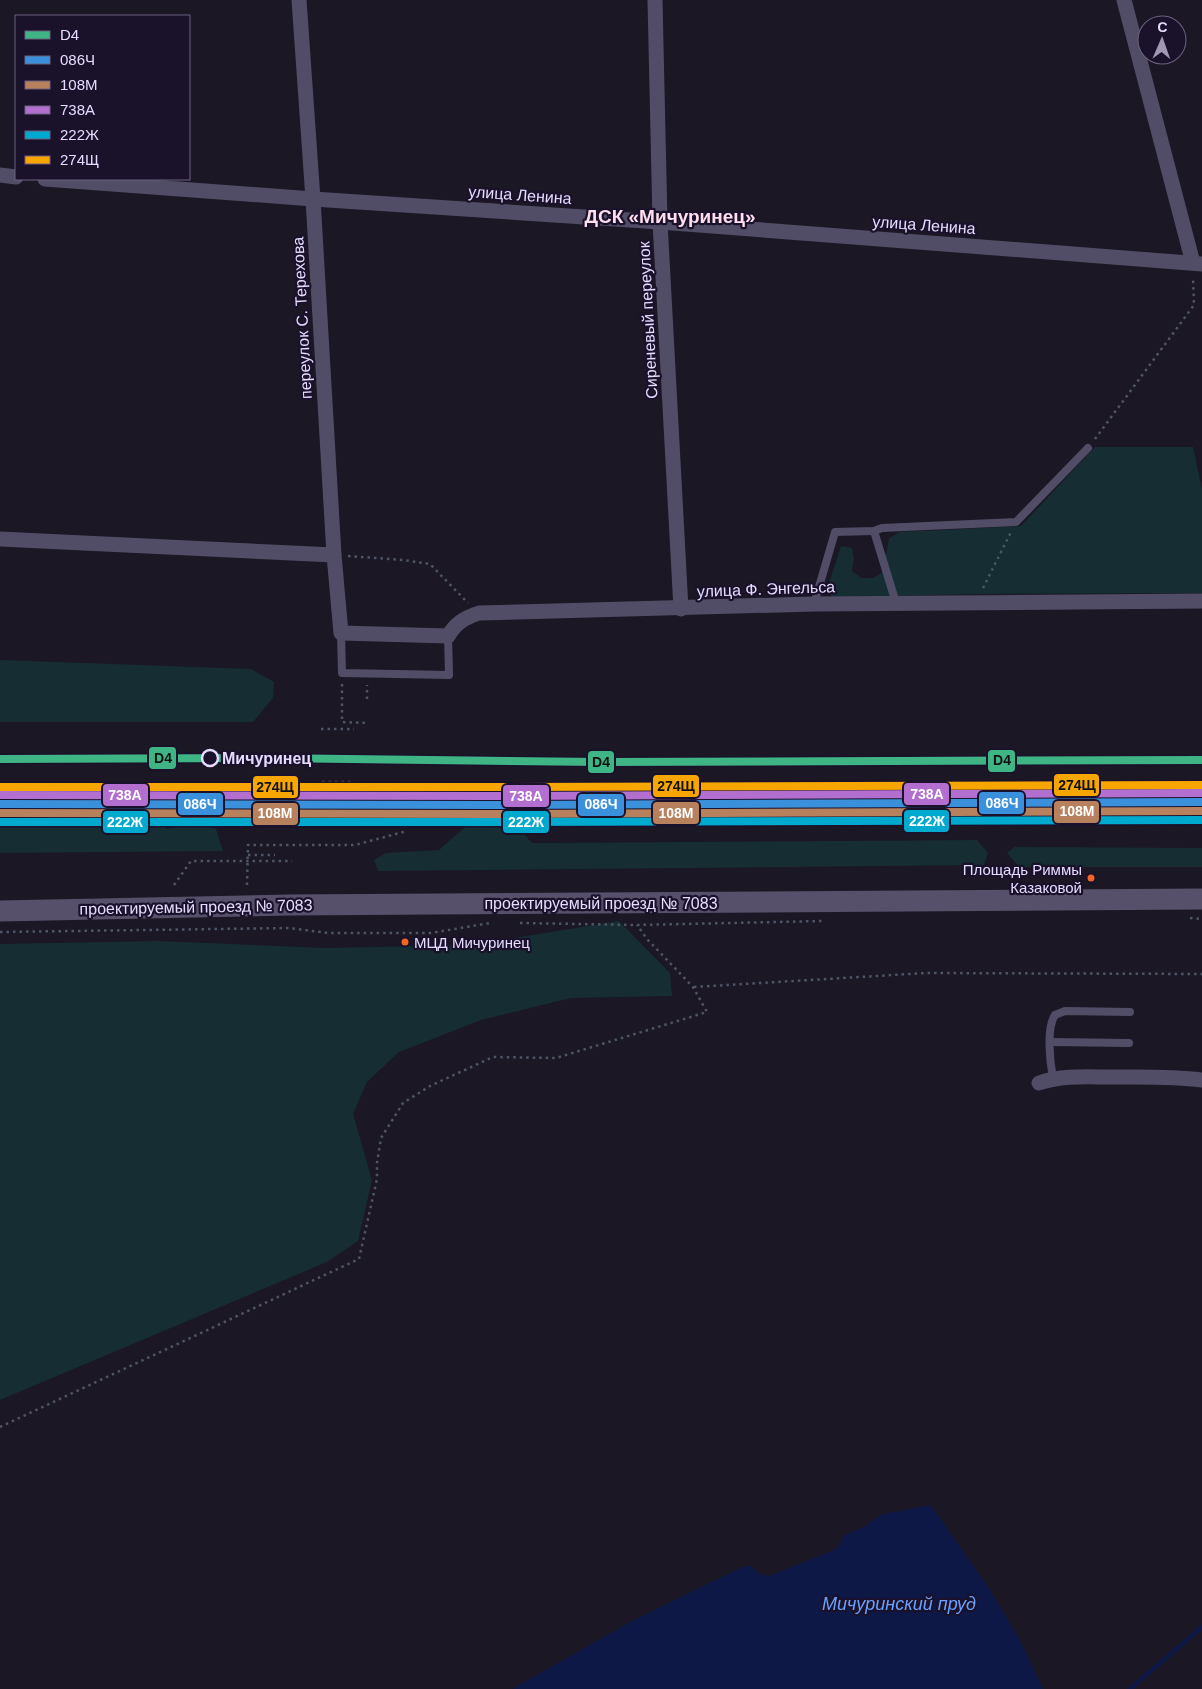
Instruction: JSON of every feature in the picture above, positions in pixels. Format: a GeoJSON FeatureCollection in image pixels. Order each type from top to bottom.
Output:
{"type":"FeatureCollection","features":[{"type":"Feature","properties":{"kind":"main road","name":"проектируемый проезд № 7083"},"geometry":{"type":"LineString","coordinates":[[0,911],[299,905],[1199,909]]}},
{"type":"Feature","properties":{"kind":"street","name":"переулок С. Терехова"},"geometry":{"type":"LineString","coordinates":[[298,0],[313,199],[334,555],[341,633]]}},
{"type":"Feature","properties":{"kind":"street","name":"Сиреневый переулок"},"geometry":{"type":"LineString","coordinates":[[655,0],[660,222],[681,609]]}},
{"type":"Feature","properties":{"kind":"street"},"geometry":{"type":"LineString","coordinates":[[1124,0],[1197,264]]}},
{"type":"Feature","properties":{"kind":"street"},"geometry":{"type":"LineString","coordinates":[[0,175],[15,177]]}},
{"type":"Feature","properties":{"kind":"street","name":"улица Ленина"},"geometry":{"type":"LineString","coordinates":[[58,180],[660,222],[1197,264]]}},
{"type":"Feature","properties":{"kind":"street"},"geometry":{"type":"LineString","coordinates":[[0,539],[334,555]]}},
{"type":"Feature","properties":{"kind":"street","name":"улица Ф. Энгельса"},"geometry":{"type":"LineString","coordinates":[[448,636],[454,626],[465,618],[479,613],[814,604],[1202,601]]}},
{"type":"Feature","properties":{"kind":"street"},"geometry":{"type":"LineString","coordinates":[[341,633],[448,636]]}},
{"type":"Feature","properties":{"kind":"street"},"geometry":{"type":"LineString","coordinates":[[1046,1080],[1159,1077],[1202,1080]]}},
{"type":"Feature","properties":{"kind":"lane"},"geometry":{"type":"LineString","coordinates":[[814,604],[835,532],[1016,522],[1088,448]]}},
{"type":"Feature","properties":{"kind":"lane"},"geometry":{"type":"LineString","coordinates":[[874,531],[896,603]]}},
{"type":"Feature","properties":{"kind":"lane"},"geometry":{"type":"LineString","coordinates":[[341,633],[342,672],[359,673],[449,675],[448,636]]}},
{"type":"Feature","properties":{"kind":"lane"},"geometry":{"type":"LineString","coordinates":[[1046,1080],[1052,1020],[1059,1012],[1130,1012]]}},
{"type":"Feature","properties":{"kind":"lane"},"geometry":{"type":"LineString","coordinates":[[1051,1042],[1129,1044]]}},
{"type":"Feature","properties":{"kind":"path"},"geometry":{"type":"LineString","coordinates":[[1088,448],[1194,304],[1197,264]]}},
{"type":"Feature","properties":{"kind":"path"},"geometry":{"type":"LineString","coordinates":[[976,602],[1016,522]]}},
{"type":"Feature","properties":{"kind":"path"},"geometry":{"type":"LineString","coordinates":[[334,555],[430,564],[479,613]]}},
{"type":"Feature","properties":{"kind":"path"},"geometry":{"type":"LineString","coordinates":[[342,722],[367,723]]}},
{"type":"Feature","properties":{"kind":"path"},"geometry":{"type":"LineString","coordinates":[[321,729],[354,729]]}},
{"type":"Feature","properties":{"kind":"path"},"geometry":{"type":"LineString","coordinates":[[271,782],[301,782]]}},
{"type":"Feature","properties":{"kind":"path"},"geometry":{"type":"LineString","coordinates":[[322,782],[352,782]]}},
{"type":"Feature","properties":{"kind":"path"},"geometry":{"type":"LineString","coordinates":[[247,885],[248,845],[355,845],[407,831]]}},
{"type":"Feature","properties":{"kind":"path"},"geometry":{"type":"LineString","coordinates":[[248,856],[275,855]]}},
{"type":"Feature","properties":{"kind":"path"},"geometry":{"type":"LineString","coordinates":[[174,885],[191,861],[292,861]]}},
{"type":"Feature","properties":{"kind":"path"},"geometry":{"type":"LineString","coordinates":[[1187,918],[1199,909],[1202,920]]}},
{"type":"Feature","properties":{"kind":"path"},"geometry":{"type":"LineString","coordinates":[[512,923],[637,925],[825,921]]}},
{"type":"Feature","properties":{"kind":"path"},"geometry":{"type":"LineString","coordinates":[[0,932],[289,928],[328,933],[431,933],[493,922]]}},
{"type":"Feature","properties":{"kind":"path"},"geometry":{"type":"LineString","coordinates":[[0,1427],[358,1259],[377,1179],[377,1163],[381,1138],[403,1104],[430,1086],[493,1057],[556,1058],[707,1012],[693,987],[637,925]]}},
{"type":"Feature","properties":{"kind":"path"},"geometry":{"type":"LineString","coordinates":[[693,987],[926,973],[1202,974]]}},
{"type":"Feature","properties":{"kind":"green space"},"geometry":{"type":"Polygon","coordinates":[[[1095,447],[1193,447],[1202,489],[1202,593],[833,597],[826,592],[841,546],[852,548],[854,559],[852,571],[861,578],[873,578],[883,572],[889,538],[900,532],[1021,526],[1095,447]]]}},
{"type":"Feature","properties":{"kind":"green space"},"geometry":{"type":"Polygon","coordinates":[[[0,660],[251,669],[274,682],[273,698],[253,722],[0,722],[0,660]]]}},
{"type":"Feature","properties":{"kind":"green space"},"geometry":{"type":"Polygon","coordinates":[[[151,813],[167,829],[198,822],[216,829],[223,851],[0,853],[0,816],[151,813]]]}},
{"type":"Feature","properties":{"kind":"green space"},"geometry":{"type":"Polygon","coordinates":[[[494,820],[517,826],[532,843],[977,840],[988,853],[984,865],[378,871],[374,860],[386,853],[439,850],[472,821],[494,820]]]}},
{"type":"Feature","properties":{"kind":"green space"},"geometry":{"type":"Polygon","coordinates":[[[1014,847],[1202,848],[1202,867],[1019,867],[1007,853],[1014,847]]]}},
{"type":"Feature","properties":{"kind":"green space"},"geometry":{"type":"Polygon","coordinates":[[[619,921],[670,973],[672,996],[571,998],[481,1020],[399,1052],[367,1082],[353,1114],[372,1180],[358,1241],[327,1262],[0,1400],[0,944],[158,941],[325,948],[472,945],[619,921]]]}},
{"type":"Feature","properties":{"kind":"water","name":"Мичуринский пруд"},"geometry":{"type":"Polygon","coordinates":[[[931,1505],[990,1590],[1020,1640],[1043,1689],[512,1689],[632,1621],[742,1567],[750,1566],[760,1574],[769,1576],[834,1550],[839,1546],[843,1536],[865,1526],[883,1514],[931,1505]]]}},
{"type":"Feature","properties":{"kind":"waterway"},"geometry":{"type":"LineString","coordinates":[[1130,1689],[1202,1627]]}},
{"type":"Feature","properties":{"kind":"transit line","name":"D4"},"geometry":{"type":"LineString","coordinates":[[0,759],[267,758],[600,762],[1202,760]]}},
{"type":"Feature","properties":{"kind":"transit line","name":"274Щ"},"geometry":{"type":"LineString","coordinates":[[0,787],[1202,785]]}},
{"type":"Feature","properties":{"kind":"transit line","name":"738А"},"geometry":{"type":"LineString","coordinates":[[0,795],[492,796],[1202,793]]}},
{"type":"Feature","properties":{"kind":"transit line","name":"086Ч"},"geometry":{"type":"LineString","coordinates":[[0,804],[492,805],[1202,802]]}},
{"type":"Feature","properties":{"kind":"transit line","name":"108М"},"geometry":{"type":"LineString","coordinates":[[0,813],[492,814],[1202,811]]}},
{"type":"Feature","properties":{"kind":"transit line","name":"222Ж"},"geometry":{"type":"LineString","coordinates":[[0,822],[1202,820]]}},
{"type":"Feature","properties":{"kind":"place","name":"Мичуринец"},"geometry":{"type":"Point","coordinates":[210,758]}},
{"type":"Feature","properties":{"kind":"place","name":"Площадь Риммы Казаковой"},"geometry":{"type":"Point","coordinates":[1091,878]}},
{"type":"Feature","properties":{"kind":"place","name":"МЦД Мичуринец"},"geometry":{"type":"Point","coordinates":[405,942]}},
{"type":"Feature","properties":{"kind":"district","name":"ДСК «Мичуринец»"},"geometry":{"type":"Point","coordinates":[670,216]}}]}
